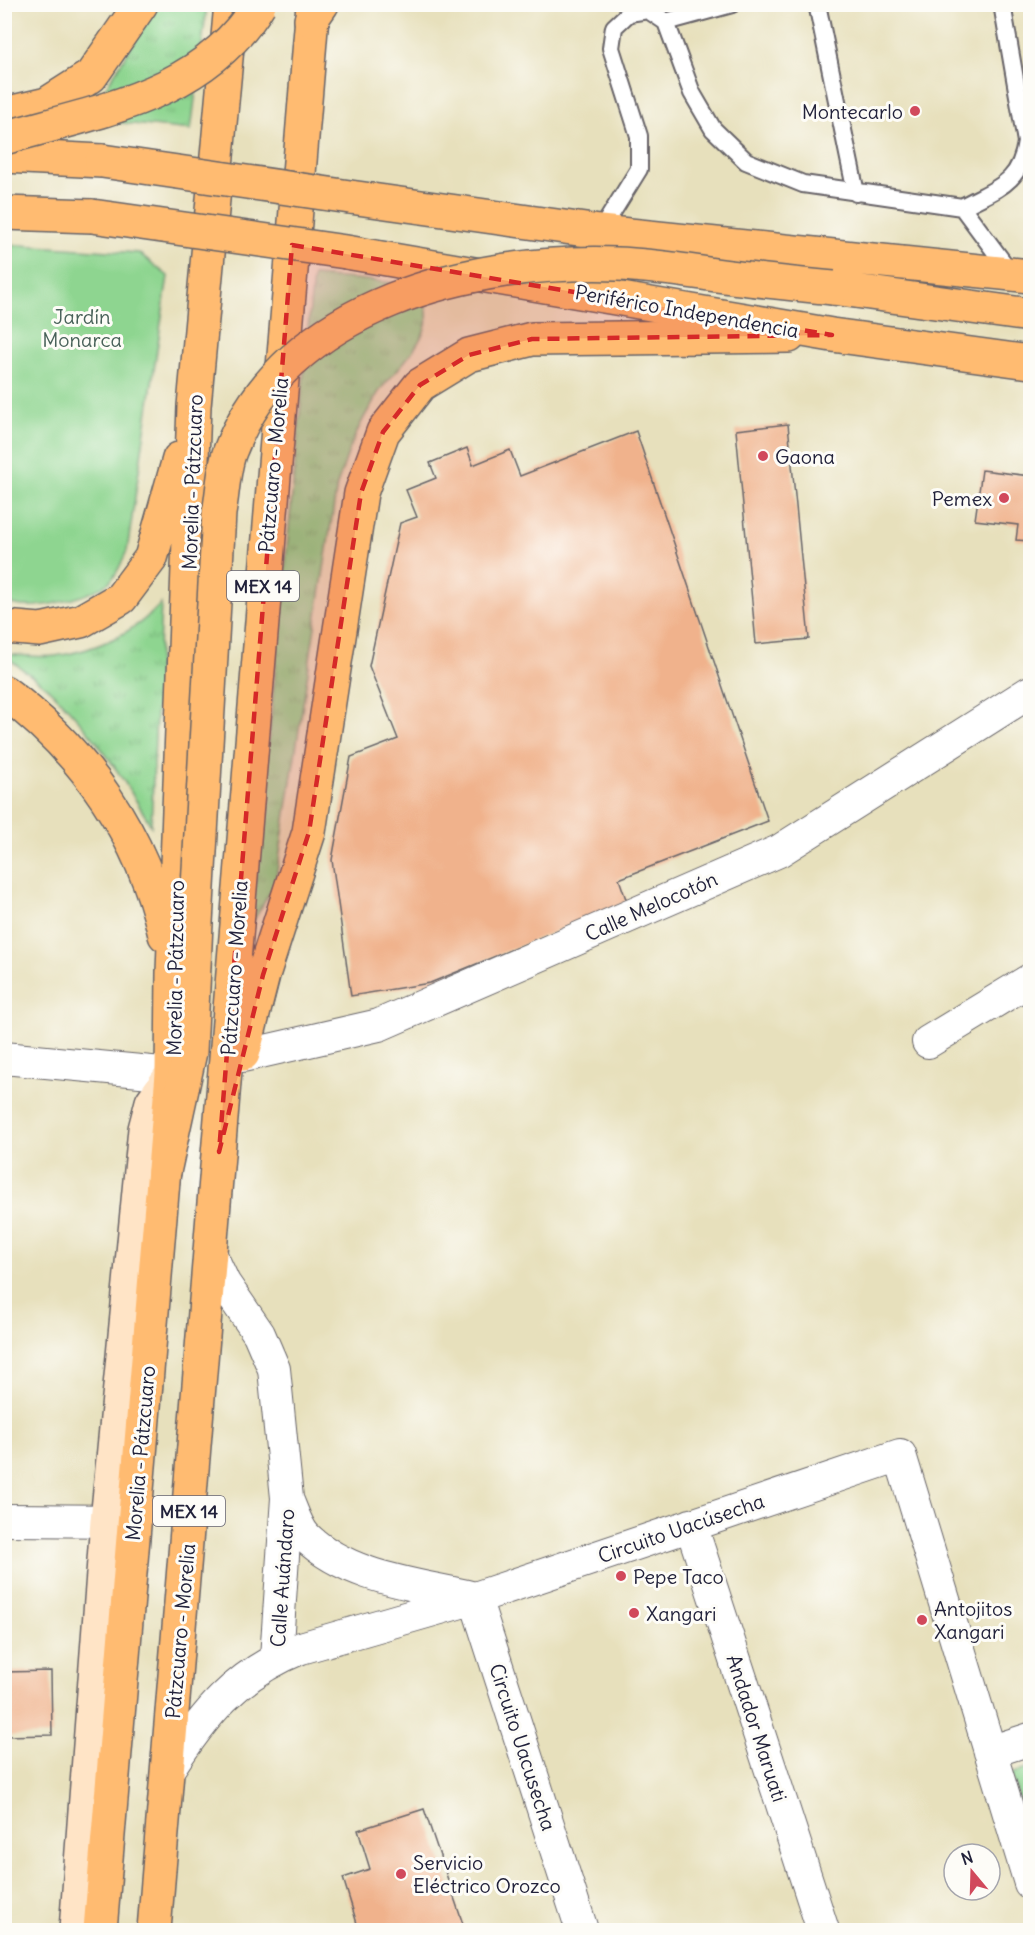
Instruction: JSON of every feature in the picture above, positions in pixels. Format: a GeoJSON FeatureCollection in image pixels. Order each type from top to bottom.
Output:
{"type":"FeatureCollection","features":[{"type":"Feature","properties":{"kind":"main road"},"geometry":{"type":"LineString","coordinates":[[4,114],[47,104],[91,76],[141,4]]}},
{"type":"Feature","properties":{"kind":"main road","name":"Morelia - Pátzcuaro"},"geometry":{"type":"LineString","coordinates":[[100,1930],[121,1521],[164,1172],[172,1074],[173,972],[194,406],[231,4]]}},
{"type":"Feature","properties":{"kind":"main road"},"geometry":{"type":"LineString","coordinates":[[4,138],[133,101],[171,86],[218,54],[235,37],[259,4]]}},
{"type":"Feature","properties":{"kind":"main road","name":"Pátzcuaro - Morelia"},"geometry":{"type":"LineString","coordinates":[[154,1930],[219,1152],[270,498],[315,10]]}},
{"type":"Feature","properties":{"kind":"main road"},"geometry":{"type":"LineString","coordinates":[[4,156],[102,161],[600,232],[1021,274]]}},
{"type":"Feature","properties":{"kind":"main road","name":"Periférico Independencia"},"geometry":{"type":"LineString","coordinates":[[4,213],[92,216],[346,252],[832,335],[1030,362]]}},
{"type":"Feature","properties":{"kind":"main road"},"geometry":{"type":"LineString","coordinates":[[164,1172],[190,1052],[219,513],[228,454],[256,403],[287,364],[322,336],[368,311],[441,285],[518,269],[576,264],[634,264],[1030,315]]}},
{"type":"Feature","properties":{"kind":"main road"},"geometry":{"type":"LineString","coordinates":[[219,1152],[262,975],[309,832],[361,493],[383,432],[420,385],[469,355],[532,339],[832,335]]}},
{"type":"Feature","properties":{"kind":"main road"},"geometry":{"type":"LineString","coordinates":[[4,627],[40,630],[81,621],[121,598],[151,558],[194,406]]}},
{"type":"Feature","properties":{"kind":"main road"},"geometry":{"type":"LineString","coordinates":[[4,692],[38,716],[91,775],[127,829],[157,899],[173,972]]}},
{"type":"Feature","properties":{"kind":"street","name":"Calle Melocotón"},"geometry":{"type":"LineString","coordinates":[[243,1056],[379,1025],[779,851],[1030,692]]}},
{"type":"Feature","properties":{"kind":"street"},"geometry":{"type":"LineString","coordinates":[[928,1042],[1030,980]]}},
{"type":"Feature","properties":{"kind":"street"},"geometry":{"type":"LineString","coordinates":[[4,1058],[172,1074]]}},
{"type":"Feature","properties":{"kind":"street"},"geometry":{"type":"LineString","coordinates":[[76,1930],[121,1521],[145,1129],[152,1102],[172,1074]]}},
{"type":"Feature","properties":{"kind":"street","name":"Calle Auándaro"},"geometry":{"type":"LineString","coordinates":[[210,1252],[224,1283],[259,1334],[274,1369],[287,1498],[276,1658]]}},
{"type":"Feature","properties":{"kind":"street","name":"Circuito Uacúsecha"},"geometry":{"type":"LineString","coordinates":[[168,1770],[199,1723],[241,1681],[276,1658],[301,1648],[475,1598],[900,1455],[990,1752]]}},
{"type":"Feature","properties":{"kind":"street","name":"Calle Auándaro"},"geometry":{"type":"LineString","coordinates":[[287,1498],[304,1535],[339,1561],[380,1576],[475,1598]]}},
{"type":"Feature","properties":{"kind":"street"},"geometry":{"type":"LineString","coordinates":[[4,1520],[121,1521]]}},
{"type":"Feature","properties":{"kind":"street","name":"Andador Maruati"},"geometry":{"type":"LineString","coordinates":[[691,1525],[823,1930]]}},
{"type":"Feature","properties":{"kind":"street","name":"Circuito Uacusecha"},"geometry":{"type":"LineString","coordinates":[[475,1598],[582,1930]]}},
{"type":"Feature","properties":{"kind":"street"},"geometry":{"type":"LineString","coordinates":[[1030,1739],[990,1752],[1030,1883]]}},
{"type":"Feature","properties":{"kind":"lane"},"geometry":{"type":"LineString","coordinates":[[666,22],[732,4]]}},
{"type":"Feature","properties":{"kind":"lane"},"geometry":{"type":"LineString","coordinates":[[817,4],[856,194]]}},
{"type":"Feature","properties":{"kind":"lane"},"geometry":{"type":"LineString","coordinates":[[600,232],[639,169],[639,136],[616,71],[611,48],[614,27],[630,13],[648,10],[666,22],[697,102],[713,129],[746,161],[803,184],[856,194],[962,207],[1012,179],[1023,163],[1026,142],[1002,4]]}},
{"type":"Feature","properties":{"kind":"lane"},"geometry":{"type":"LineString","coordinates":[[962,207],[1021,274]]}},
{"type":"Feature","properties":{"kind":"highlighted area"},"geometry":{"type":"Polygon","coordinates":[[[292,245],[832,335],[532,339],[469,355],[420,385],[383,432],[361,493],[309,832],[263,975],[219,1152],[292,245]]]}},
{"type":"Feature","properties":{"kind":"green space"},"geometry":{"type":"Polygon","coordinates":[[[157,5],[207,5],[191,130],[73,118],[105,89],[157,5]]]}},
{"type":"Feature","properties":{"kind":"green space","name":"Jardín Monarca"},"geometry":{"type":"Polygon","coordinates":[[[5,244],[139,253],[168,276],[127,551],[117,573],[108,583],[72,599],[42,605],[15,605],[5,601],[5,244]]]}},
{"type":"Feature","properties":{"kind":"green space"},"geometry":{"type":"Polygon","coordinates":[[[313,276],[409,287],[422,299],[427,312],[426,326],[411,354],[379,391],[351,446],[337,485],[275,884],[251,925],[313,276]]]}},
{"type":"Feature","properties":{"kind":"green space"},"geometry":{"type":"Polygon","coordinates":[[[161,604],[151,826],[118,772],[81,723],[52,692],[4,654],[49,657],[85,650],[126,632],[139,624],[161,604]]]}},
{"type":"Feature","properties":{"kind":"green space"},"geometry":{"type":"Polygon","coordinates":[[[1030,1768],[1030,1835],[1011,1774],[1030,1768]]]}},
{"type":"Feature","properties":{"kind":"building"},"geometry":{"type":"Polygon","coordinates":[[[788,424],[809,639],[756,644],[736,430],[788,424]]]}},
{"type":"Feature","properties":{"kind":"building"},"geometry":{"type":"Polygon","coordinates":[[[636,431],[768,821],[619,879],[627,902],[430,983],[351,996],[332,860],[351,757],[398,739],[369,666],[400,523],[417,517],[406,490],[436,478],[430,463],[467,448],[473,465],[510,450],[520,476],[636,431]]]}},
{"type":"Feature","properties":{"kind":"building","name":"Pemex"},"geometry":{"type":"Polygon","coordinates":[[[982,470],[1030,476],[1030,541],[1016,540],[1018,525],[975,520],[982,470]]]}},
{"type":"Feature","properties":{"kind":"building"},"geometry":{"type":"Polygon","coordinates":[[[51,1671],[52,1735],[4,1736],[4,1672],[51,1671]]]}},
{"type":"Feature","properties":{"kind":"building","name":"Servicio Eléctrico Orozco"},"geometry":{"type":"Polygon","coordinates":[[[424,1809],[465,1930],[359,1930],[343,1878],[370,1869],[358,1830],[424,1809]]]}},
{"type":"Feature","properties":{"kind":"place","name":"Montecarlo"},"geometry":{"type":"Point","coordinates":[915,111]}},
{"type":"Feature","properties":{"kind":"place","name":"Gaona"},"geometry":{"type":"Point","coordinates":[763,456]}},
{"type":"Feature","properties":{"kind":"place","name":"Pemex"},"geometry":{"type":"Point","coordinates":[1004,498]}},
{"type":"Feature","properties":{"kind":"place","name":"Pepe Taco"},"geometry":{"type":"Point","coordinates":[621,1576]}},
{"type":"Feature","properties":{"kind":"place","name":"Xangari"},"geometry":{"type":"Point","coordinates":[634,1613]}},
{"type":"Feature","properties":{"kind":"place","name":"Antojitos Xangari"},"geometry":{"type":"Point","coordinates":[922,1620]}},
{"type":"Feature","properties":{"kind":"place","name":"Servicio Eléctrico Orozco"},"geometry":{"type":"Point","coordinates":[401,1874]}}]}
